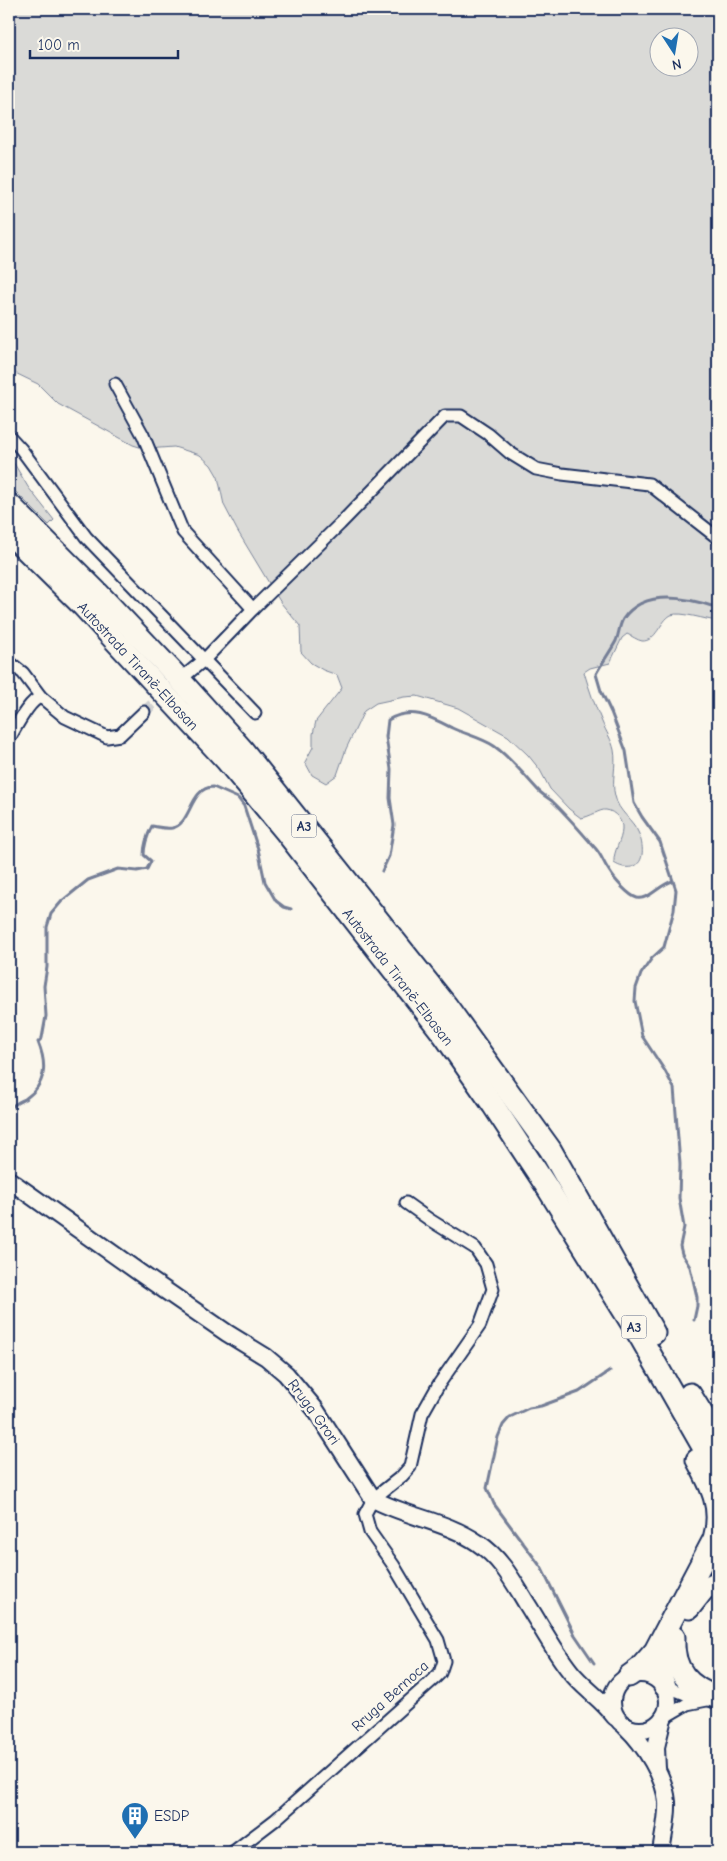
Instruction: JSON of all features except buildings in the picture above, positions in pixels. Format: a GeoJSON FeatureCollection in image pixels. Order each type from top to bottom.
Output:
{"type":"FeatureCollection","features":[{"type":"Feature","properties":{"kind":"highway","name":"Autostrada Tiranë-Elbasan"},"geometry":{"type":"LineString","coordinates":[[9,504],[99,594],[242,749],[446,1004],[550,1149],[655,1335],[718,1440]]}},
{"type":"Feature","properties":{"kind":"highway","name":"Autostrada Tiranë-Elbasan"},"geometry":{"type":"LineString","coordinates":[[9,533],[82,606],[226,760],[286,832],[444,1035],[545,1184],[656,1364],[718,1473]]}},
{"type":"Feature","properties":{"kind":"highway"},"geometry":{"type":"LineString","coordinates":[[628,1676],[644,1664],[655,1651],[702,1564],[714,1539],[717,1527],[718,1515],[714,1494],[667,1406],[658,1380],[656,1364]]}},
{"type":"Feature","properties":{"kind":"highway"},"geometry":{"type":"LineString","coordinates":[[665,1686],[662,1680],[663,1662],[669,1645],[691,1604],[704,1588],[718,1582]]}},
{"type":"Feature","properties":{"kind":"highway"},"geometry":{"type":"LineString","coordinates":[[676,1632],[674,1640],[675,1654],[682,1674],[700,1690],[718,1699]]}},
{"type":"Feature","properties":{"kind":"main road","name":"Rruga Grori"},"geometry":{"type":"LineString","coordinates":[[9,1180],[227,1333],[266,1357],[286,1374],[315,1409],[373,1499]]}},
{"type":"Feature","properties":{"kind":"main road"},"geometry":{"type":"LineString","coordinates":[[373,1499],[388,1507],[450,1527],[494,1554],[515,1583],[574,1676],[599,1698],[644,1748],[658,1776],[667,1802],[661,1852]]}},
{"type":"Feature","properties":{"kind":"main road"},"geometry":{"type":"LineString","coordinates":[[574,1676],[584,1682],[597,1684],[640,1674],[659,1680],[665,1686],[668,1709],[663,1718],[656,1747],[658,1776]]}},
{"type":"Feature","properties":{"kind":"main road"},"geometry":{"type":"LineString","coordinates":[[628,1676],[621,1681],[613,1693],[612,1707],[621,1722],[636,1730],[656,1725],[663,1718]]}},
{"type":"Feature","properties":{"kind":"street"},"geometry":{"type":"LineString","coordinates":[[115,384],[143,435],[183,532],[253,610]]}},
{"type":"Feature","properties":{"kind":"street"},"geometry":{"type":"LineString","coordinates":[[186,674],[204,660],[446,416],[461,416],[488,434],[510,453],[536,469],[562,474],[649,484],[718,538]]}},
{"type":"Feature","properties":{"kind":"street"},"geometry":{"type":"LineString","coordinates":[[9,436],[21,449],[86,537],[255,713]]}},
{"type":"Feature","properties":{"kind":"street"},"geometry":{"type":"LineString","coordinates":[[9,662],[23,673],[41,697],[65,716],[107,737],[120,735],[144,712]]}},
{"type":"Feature","properties":{"kind":"street"},"geometry":{"type":"LineString","coordinates":[[9,739],[30,704],[35,698],[41,697]]}},
{"type":"Feature","properties":{"kind":"street"},"geometry":{"type":"LineString","coordinates":[[373,1499],[402,1476],[410,1467],[422,1414],[439,1384],[480,1325],[493,1289],[486,1264],[475,1248],[406,1203]]}},
{"type":"Feature","properties":{"kind":"street","name":"Rruga Bernoca"},"geometry":{"type":"LineString","coordinates":[[234,1852],[275,1820],[434,1679],[443,1667],[444,1661],[438,1640],[394,1566],[370,1532],[364,1514],[373,1499]]}},
{"type":"Feature","properties":{"kind":"street"},"geometry":{"type":"LineString","coordinates":[[665,1686],[685,1694],[718,1699]]}},
{"type":"Feature","properties":{"kind":"street"},"geometry":{"type":"LineString","coordinates":[[663,1718],[687,1704],[718,1699]]}},
{"type":"Feature","properties":{"kind":"shaded area"},"geometry":{"type":"Polygon","coordinates":[[[9,9],[718,9],[718,621],[687,615],[671,615],[651,638],[642,641],[627,634],[622,638],[610,663],[590,668],[584,672],[614,750],[614,790],[617,802],[633,824],[640,838],[642,853],[640,862],[636,865],[625,867],[614,863],[622,829],[620,820],[615,814],[604,810],[581,818],[569,809],[550,789],[540,770],[528,755],[508,736],[458,708],[417,696],[376,703],[364,711],[346,749],[337,775],[326,783],[312,775],[305,762],[313,747],[316,721],[342,688],[337,675],[311,663],[301,652],[300,626],[281,603],[237,530],[224,505],[218,477],[211,465],[200,455],[174,447],[146,449],[133,445],[58,404],[38,384],[9,370],[9,9]]]}},
{"type":"Feature","properties":{"kind":"shaded area"},"geometry":{"type":"Polygon","coordinates":[[[9,455],[28,487],[54,520],[49,525],[9,485],[9,455]]]}},
{"type":"Feature","properties":{"kind":"waterway"},"geometry":{"type":"LineString","coordinates":[[694,1320],[697,1297],[690,1267],[682,1254],[680,1246],[684,1227],[679,1198],[680,1164],[674,1088],[642,1036],[635,1001],[636,988],[641,974],[652,958],[664,947],[674,910],[676,890],[660,842],[634,803],[626,751],[601,691],[596,674],[616,641],[623,619],[632,609],[643,603],[655,599],[668,598],[694,601],[718,608]]}},
{"type":"Feature","properties":{"kind":"waterway"},"geometry":{"type":"LineString","coordinates":[[382,871],[389,856],[394,825],[390,798],[391,769],[386,737],[388,720],[396,716],[413,713],[429,717],[494,746],[517,766],[539,791],[552,801],[569,819],[598,852],[615,879],[634,897],[641,898],[650,895],[663,885],[673,881]]}},
{"type":"Feature","properties":{"kind":"waterway"},"geometry":{"type":"LineString","coordinates":[[9,1110],[38,1087],[43,1073],[43,1058],[38,1042],[42,1038],[46,1016],[44,986],[47,967],[47,927],[51,914],[62,901],[88,880],[118,869],[137,871],[147,869],[151,861],[144,855],[147,837],[152,826],[172,828],[179,825],[199,793],[205,789],[213,787],[238,798],[244,806],[258,849],[265,882],[276,901],[284,907],[291,909]]}},
{"type":"Feature","properties":{"kind":"waterway"},"geometry":{"type":"LineString","coordinates":[[594,1663],[575,1635],[541,1567],[494,1504],[487,1488],[498,1437],[503,1425],[510,1417],[529,1408],[541,1406],[579,1392],[610,1371]]}},
{"type":"Feature","properties":{"kind":"tunnel"},"geometry":{"type":"LineString","coordinates":[[144,712],[167,691]]}},
{"type":"Feature","properties":{"kind":"place","name":"ESDP"},"geometry":{"type":"Point","coordinates":[135,1840]}}]}
